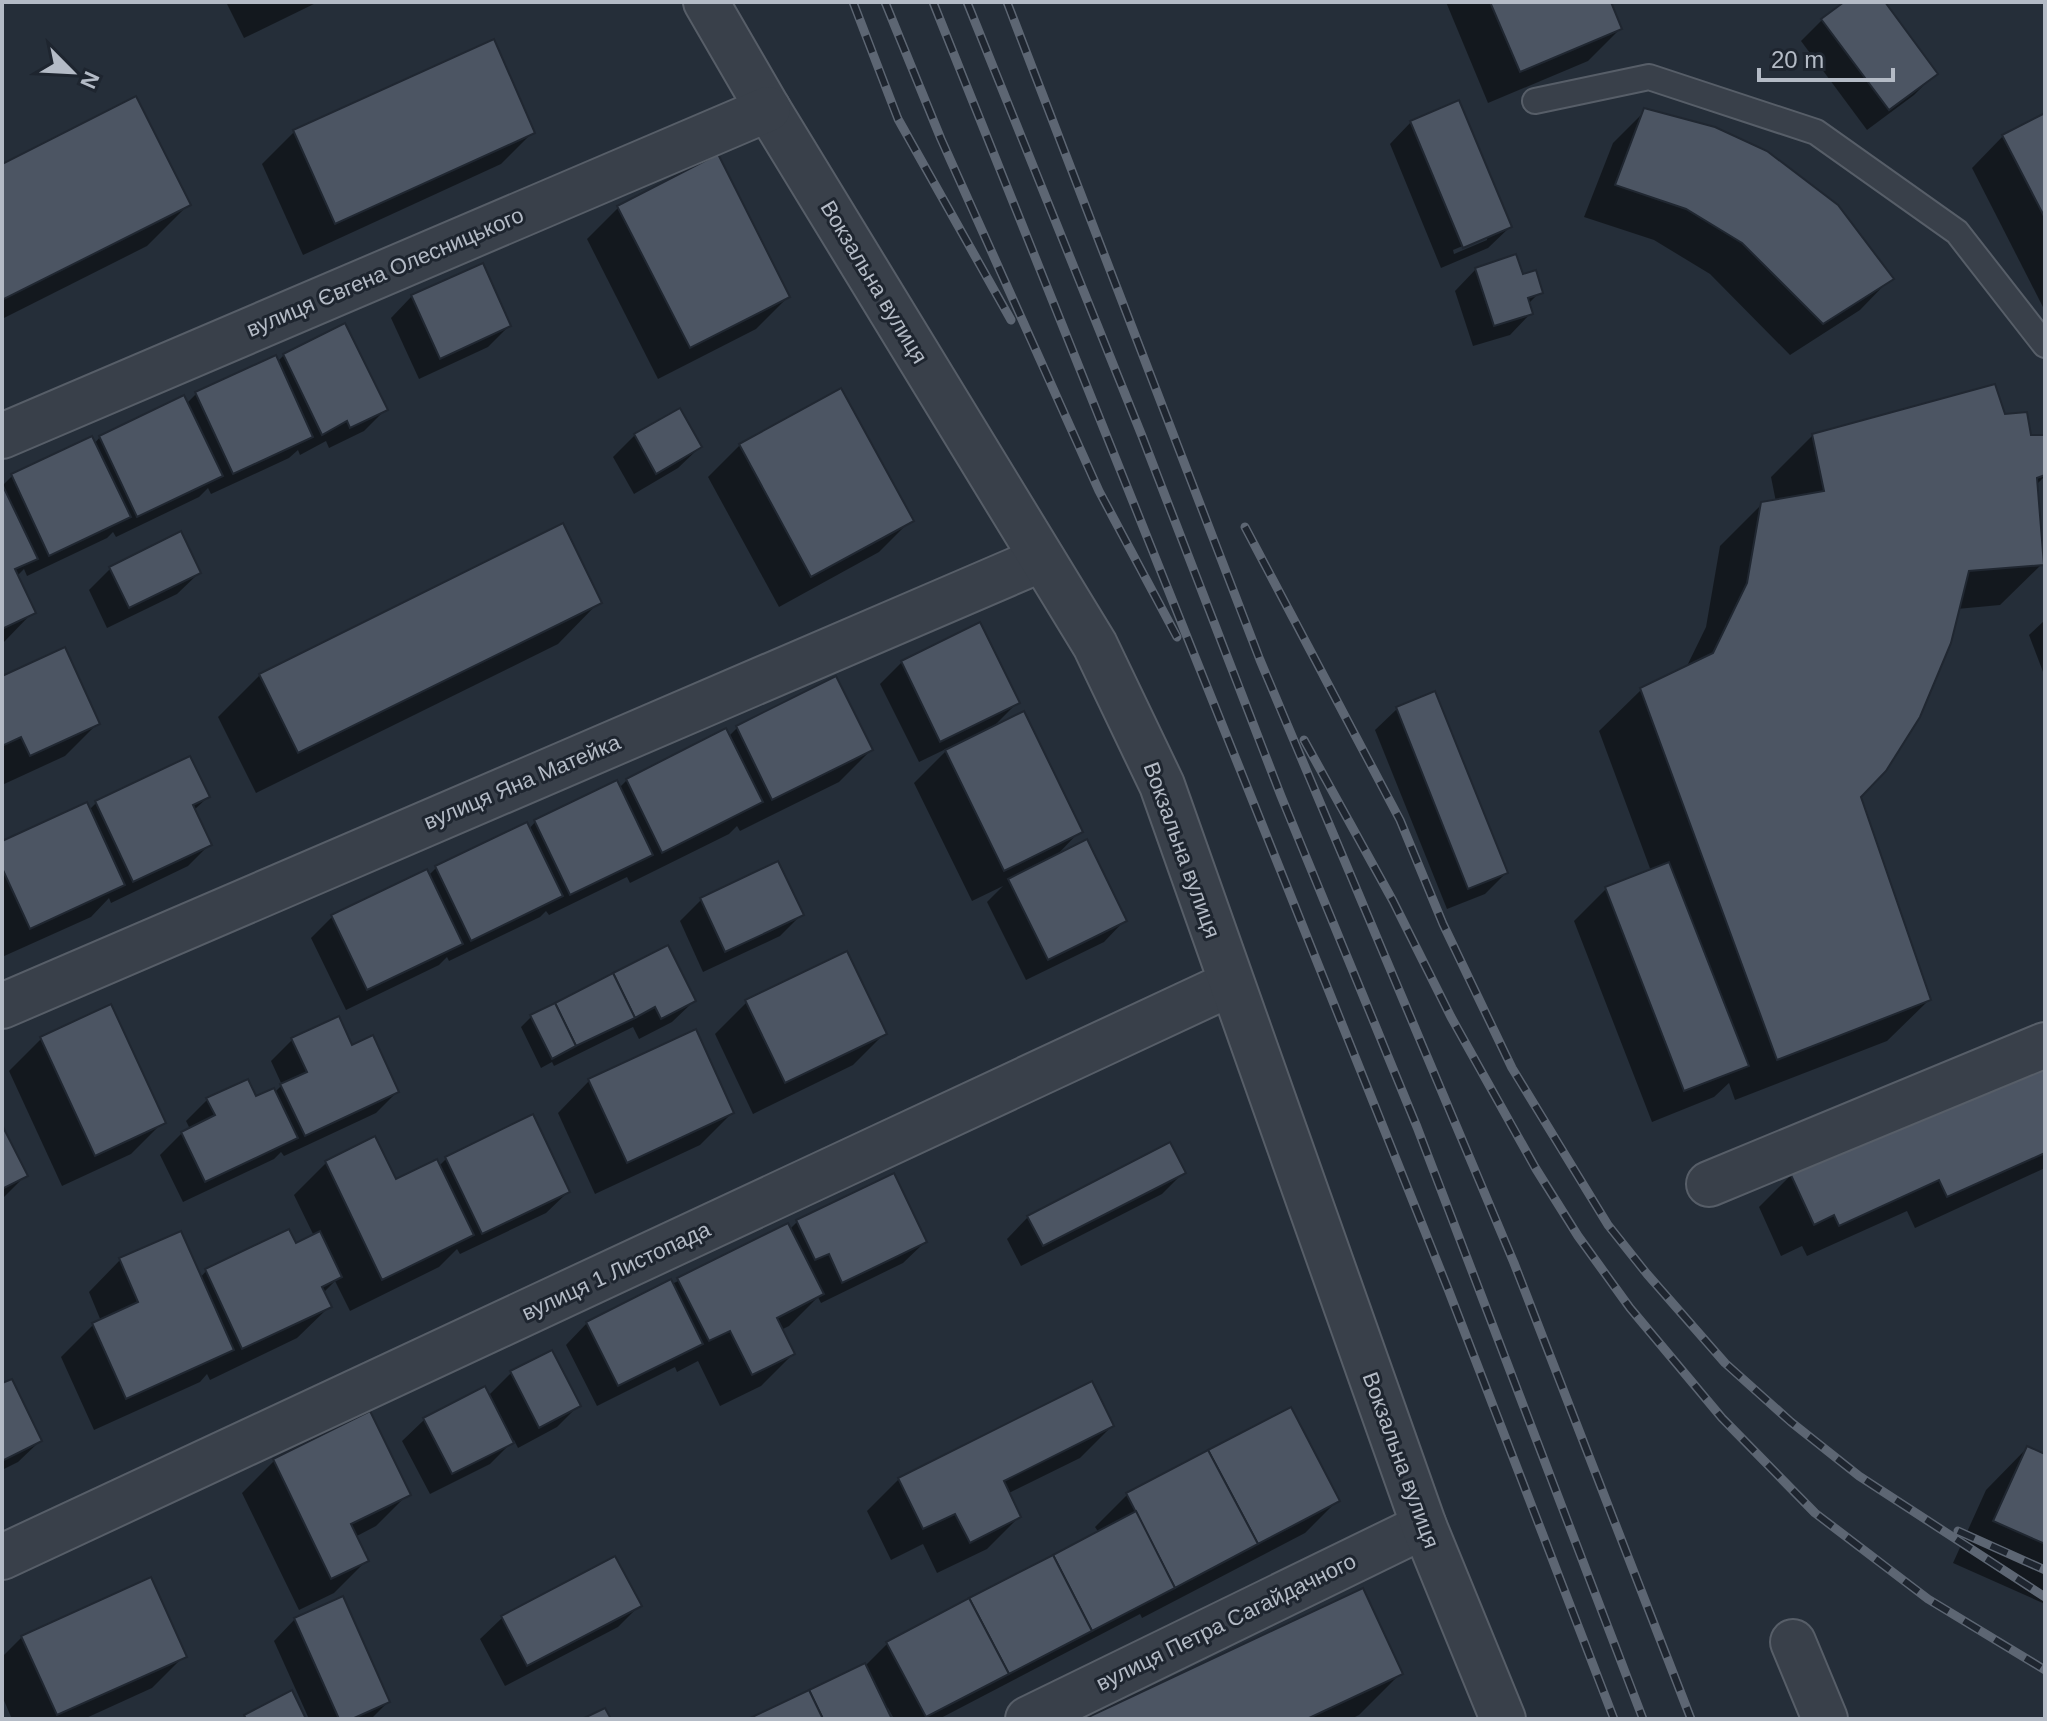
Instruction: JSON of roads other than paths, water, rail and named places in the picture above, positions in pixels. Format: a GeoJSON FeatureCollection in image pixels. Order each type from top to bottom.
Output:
{"type":"FeatureCollection","features":[{"type":"Feature","properties":{"kind":"street","name":"Вокзальна вулиця"},"geometry":{"type":"LineString","coordinates":[[706,2],[1095,645],[1162,785],[1424,1526],[1503,1719]]}},
{"type":"Feature","properties":{"kind":"street","name":"вулиця Євгена Олесницького"},"geometry":{"type":"LineString","coordinates":[[2,436],[768,109]]}},
{"type":"Feature","properties":{"kind":"street","name":"вулиця Яна Матейка"},"geometry":{"type":"LineString","coordinates":[[2,1006],[1042,559]]}},
{"type":"Feature","properties":{"kind":"street","name":"вулиця 1 Листопада"},"geometry":{"type":"LineString","coordinates":[[2,1557],[1230,984]]}},
{"type":"Feature","properties":{"kind":"street"},"geometry":{"type":"LineString","coordinates":[[1709,1184],[2045,1045]]}},
{"type":"Feature","properties":{"kind":"street","name":"вулиця Петра Сагайдачного"},"geometry":{"type":"LineString","coordinates":[[1028,1719],[1424,1526]]}},
{"type":"Feature","properties":{"kind":"street"},"geometry":{"type":"LineString","coordinates":[[1793,1642],[1825,1719]]}},
{"type":"Feature","properties":{"kind":"lane"},"geometry":{"type":"LineString","coordinates":[[1535,101],[1649,77],[1816,132],[1957,232],[2045,345]]}},
{"type":"Feature","properties":{"kind":"railway"},"geometry":{"type":"LineString","coordinates":[[853,2],[898,119],[1011,320]]}},
{"type":"Feature","properties":{"kind":"railway"},"geometry":{"type":"LineString","coordinates":[[885,2],[941,139],[1099,491],[1177,637]]}},
{"type":"Feature","properties":{"kind":"railway"},"geometry":{"type":"LineString","coordinates":[[933,2],[1448,1289],[1614,1719]]}},
{"type":"Feature","properties":{"kind":"railway"},"geometry":{"type":"LineString","coordinates":[[967,2],[1142,436],[1281,796],[1417,1127],[1643,1719]]}},
{"type":"Feature","properties":{"kind":"railway"},"geometry":{"type":"LineString","coordinates":[[1007,2],[1260,660],[1514,1263],[1691,1719]]}},
{"type":"Feature","properties":{"kind":"railway"},"geometry":{"type":"LineString","coordinates":[[1245,527],[1400,820],[1443,924],[1512,1068],[1608,1225],[1725,1363],[1791,1422],[1859,1476],[2045,1597]]}},
{"type":"Feature","properties":{"kind":"railway"},"geometry":{"type":"LineString","coordinates":[[1304,740],[1393,901],[1451,1017],[1536,1169],[1578,1236],[1630,1308],[1722,1418],[1815,1513],[1928,1599],[2045,1670]]}},
{"type":"Feature","properties":{"kind":"railway"},"geometry":{"type":"LineString","coordinates":[[1958,1531],[2045,1570]]}}]}
